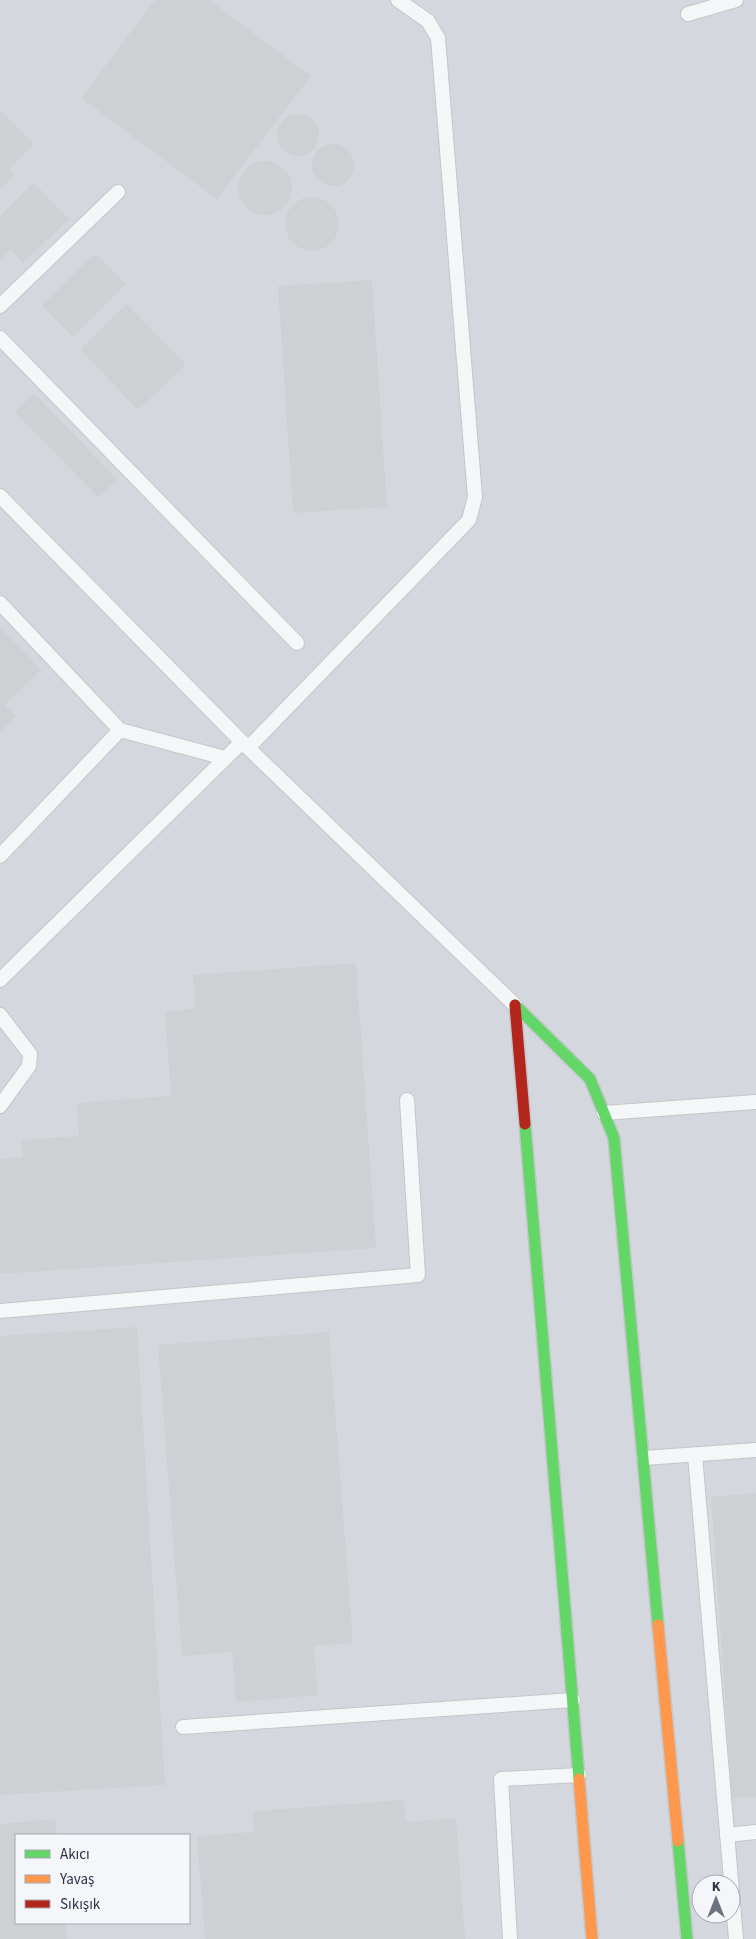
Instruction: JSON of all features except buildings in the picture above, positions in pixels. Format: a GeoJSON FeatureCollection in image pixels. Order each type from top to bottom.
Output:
{"type":"FeatureCollection","features":[{"type":"Feature","properties":{"kind":"street"},"geometry":{"type":"LineString","coordinates":[[515,1005],[590,1079],[614,1138],[687,1939]]}},
{"type":"Feature","properties":{"kind":"street"},"geometry":{"type":"LineString","coordinates":[[515,1005],[592,1939]]}},
{"type":"Feature","properties":{"kind":"lane"},"geometry":{"type":"LineString","coordinates":[[0,980],[225,758],[245,745],[469,520],[475,497],[438,38],[428,21],[398,0]]}},
{"type":"Feature","properties":{"kind":"lane"},"geometry":{"type":"LineString","coordinates":[[688,14],[736,0]]}},
{"type":"Feature","properties":{"kind":"lane"},"geometry":{"type":"LineString","coordinates":[[0,306],[118,192]]}},
{"type":"Feature","properties":{"kind":"lane"},"geometry":{"type":"LineString","coordinates":[[0,338],[297,643]]}},
{"type":"Feature","properties":{"kind":"lane"},"geometry":{"type":"LineString","coordinates":[[0,496],[245,745],[515,1005]]}},
{"type":"Feature","properties":{"kind":"lane"},"geometry":{"type":"LineString","coordinates":[[0,603],[120,730],[225,758]]}},
{"type":"Feature","properties":{"kind":"lane"},"geometry":{"type":"LineString","coordinates":[[0,856],[120,730]]}},
{"type":"Feature","properties":{"kind":"lane"},"geometry":{"type":"LineString","coordinates":[[0,1014],[30,1054],[29,1066],[0,1106]]}},
{"type":"Feature","properties":{"kind":"lane"},"geometry":{"type":"LineString","coordinates":[[0,1311],[418,1275],[406,1100]]}},
{"type":"Feature","properties":{"kind":"lane"},"geometry":{"type":"LineString","coordinates":[[604,1113],[756,1102]]}},
{"type":"Feature","properties":{"kind":"lane"},"geometry":{"type":"LineString","coordinates":[[644,1458],[756,1450]]}},
{"type":"Feature","properties":{"kind":"lane"},"geometry":{"type":"LineString","coordinates":[[695,1455],[736,1939]]}},
{"type":"Feature","properties":{"kind":"lane"},"geometry":{"type":"LineString","coordinates":[[183,1727],[573,1700]]}},
{"type":"Feature","properties":{"kind":"lane"},"geometry":{"type":"LineString","coordinates":[[510,1939],[501,1779],[579,1775]]}},
{"type":"Feature","properties":{"kind":"lane"},"geometry":{"type":"LineString","coordinates":[[727,1834],[756,1832]]}},
{"type":"Feature","properties":{"kind":"shaded area"},"geometry":{"type":"Polygon","coordinates":[[[0,0],[756,0],[756,1939],[0,1939],[0,0]]]}},
{"type":"Feature","properties":{"kind":"traffic: fast"},"geometry":{"type":"LineString","coordinates":[[515,1005],[590,1079],[614,1138],[658,1625]]}},
{"type":"Feature","properties":{"kind":"traffic: fast"},"geometry":{"type":"LineString","coordinates":[[525,1124],[579,1779]]}},
{"type":"Feature","properties":{"kind":"traffic: fast"},"geometry":{"type":"LineString","coordinates":[[678,1841],[687,1939]]}},
{"type":"Feature","properties":{"kind":"traffic: slow"},"geometry":{"type":"LineString","coordinates":[[658,1625],[678,1841]]}},
{"type":"Feature","properties":{"kind":"traffic: slow"},"geometry":{"type":"LineString","coordinates":[[579,1779],[592,1939]]}},
{"type":"Feature","properties":{"kind":"traffic: jam"},"geometry":{"type":"LineString","coordinates":[[515,1005],[525,1124]]}}]}
